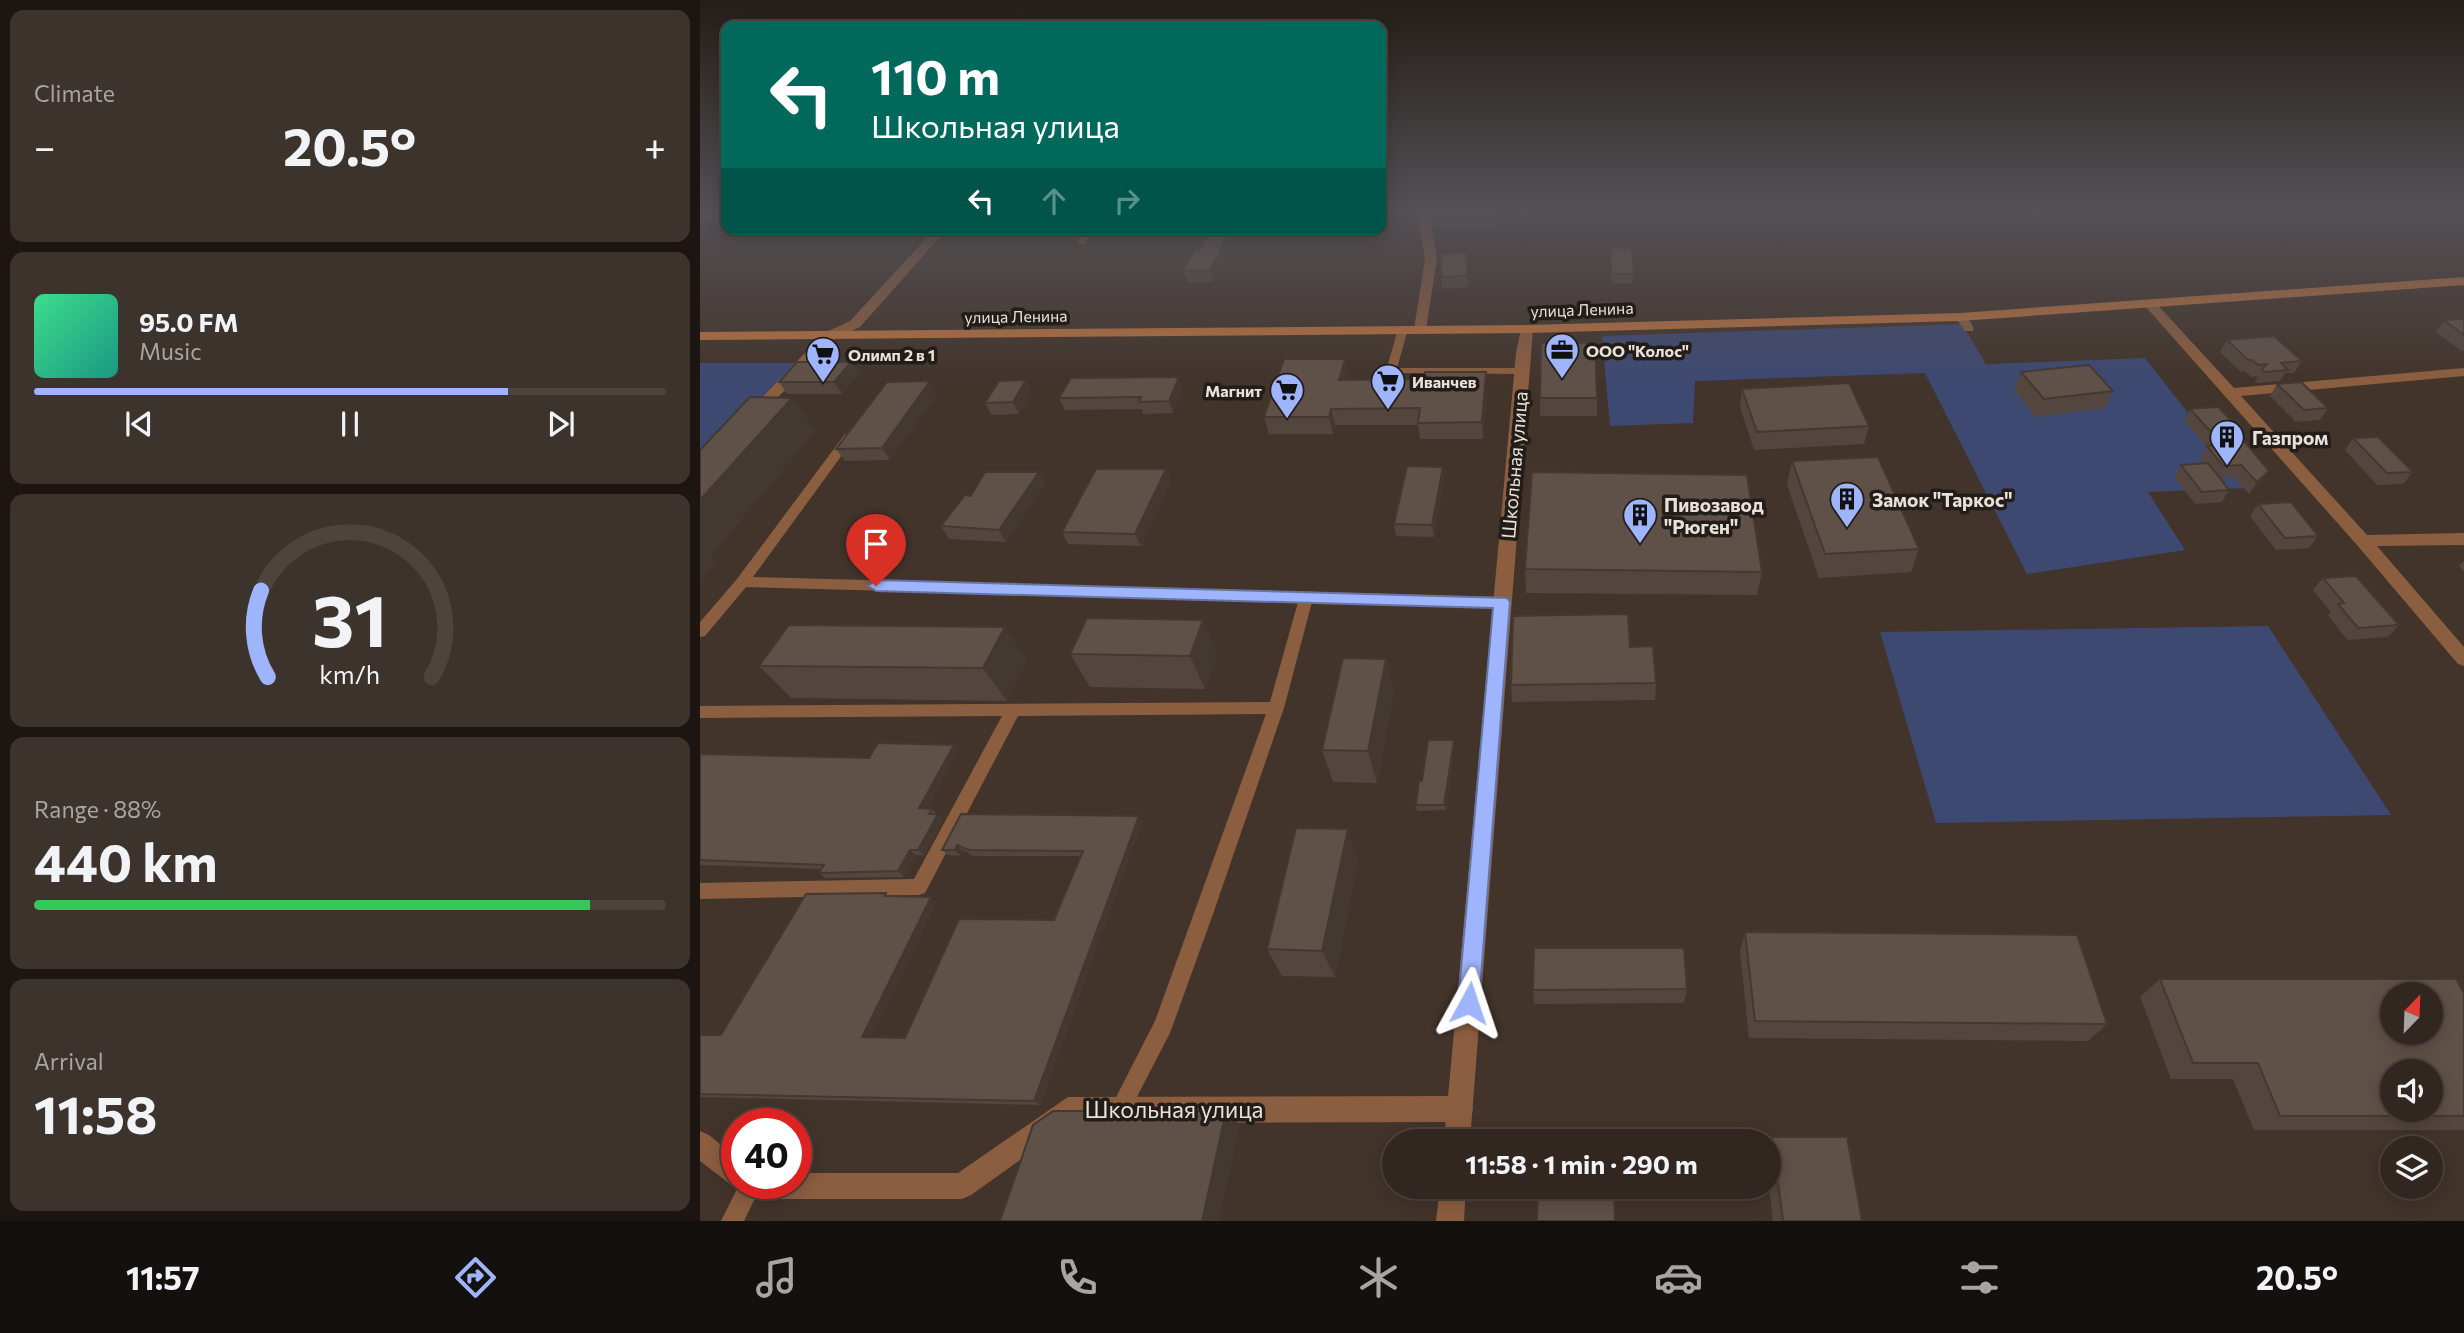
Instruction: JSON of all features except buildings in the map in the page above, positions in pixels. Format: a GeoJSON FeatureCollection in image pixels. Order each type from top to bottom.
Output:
{"type":"FeatureCollection","features":[{"type":"Feature","properties":{"kind":"main road","name":"улица Ленина"},"geometry":{"type":"LineString","coordinates":[[700,336],[1527,328],[1960,317],[2464,281]]}},
{"type":"Feature","properties":{"kind":"street"},"geometry":{"type":"LineString","coordinates":[[741,428],[829,336],[855,324],[906,268]]}},
{"type":"Feature","properties":{"kind":"street"},"geometry":{"type":"LineString","coordinates":[[1420,329],[1430,268]]}},
{"type":"Feature","properties":{"kind":"street"},"geometry":{"type":"LineString","coordinates":[[2150,304],[2363,541],[2464,659]]}},
{"type":"Feature","properties":{"kind":"street","name":"Школьная улица"},"geometry":{"type":"LineString","coordinates":[[1458,1129],[1527,328]]}},
{"type":"Feature","properties":{"kind":"street"},"geometry":{"type":"LineString","coordinates":[[2230,393],[2464,372]]}},
{"type":"Feature","properties":{"kind":"street"},"geometry":{"type":"LineString","coordinates":[[2363,541],[2464,539]]}},
{"type":"Feature","properties":{"kind":"street","name":"Школьная улица"},"geometry":{"type":"LineString","coordinates":[[812,1183],[962,1186],[1068,1110],[1460,1109]]}},
{"type":"Feature","properties":{"kind":"street"},"geometry":{"type":"LineString","coordinates":[[700,1144],[721,1162]]}},
{"type":"Feature","properties":{"kind":"street"},"geometry":{"type":"LineString","coordinates":[[1450,1221],[1452,1199]]}},
{"type":"Feature","properties":{"kind":"lane"},"geometry":{"type":"LineString","coordinates":[[1960,317],[1969,329]]}},
{"type":"Feature","properties":{"kind":"lane"},"geometry":{"type":"LineString","coordinates":[[1403,329],[1391,371],[1522,371]]}},
{"type":"Feature","properties":{"kind":"lane"},"geometry":{"type":"LineString","coordinates":[[700,632],[742,582],[856,427]]}},
{"type":"Feature","properties":{"kind":"lane"},"geometry":{"type":"LineString","coordinates":[[742,582],[1502,602]]}},
{"type":"Feature","properties":{"kind":"lane"},"geometry":{"type":"LineString","coordinates":[[1120,1109],[1163,1026],[1276,708],[1306,597]]}},
{"type":"Feature","properties":{"kind":"lane"},"geometry":{"type":"LineString","coordinates":[[700,712],[1276,708]]}},
{"type":"Feature","properties":{"kind":"lane"},"geometry":{"type":"LineString","coordinates":[[700,891],[919,887],[1013,710]]}},
{"type":"Feature","properties":{"kind":"lane"},"geometry":{"type":"LineString","coordinates":[[732,1221],[739,1199]]}},
{"type":"Feature","properties":{"kind":"shaded area"},"geometry":{"type":"Polygon","coordinates":[[[1962,324],[1986,364],[2145,358],[2247,488],[2148,492],[2185,550],[2027,574],[1925,373],[1695,381],[1693,423],[1610,426],[1602,336],[1962,324]]]}},
{"type":"Feature","properties":{"kind":"shaded area"},"geometry":{"type":"Polygon","coordinates":[[[700,363],[795,363],[700,465],[700,363]]]}},
{"type":"Feature","properties":{"kind":"shaded area"},"geometry":{"type":"Polygon","coordinates":[[[2268,626],[2391,815],[1936,823],[1880,632],[2268,626]]]}},
{"type":"Feature","properties":{"kind":"place","name":"ООО \"Колос\""},"geometry":{"type":"Point","coordinates":[1562,380]}},
{"type":"Feature","properties":{"kind":"place","name":"Олимп 2 в 1"},"geometry":{"type":"Point","coordinates":[823,384]}},
{"type":"Feature","properties":{"kind":"place","name":"Иванчев"},"geometry":{"type":"Point","coordinates":[1388,411]}},
{"type":"Feature","properties":{"kind":"place","name":"Магнит"},"geometry":{"type":"Point","coordinates":[1287,420]}},
{"type":"Feature","properties":{"kind":"place","name":"Газпром"},"geometry":{"type":"Point","coordinates":[2227,467]}},
{"type":"Feature","properties":{"kind":"place","name":"Замок \"Таркос\""},"geometry":{"type":"Point","coordinates":[1847,529]}},
{"type":"Feature","properties":{"kind":"place","name":"Пивозавод \"Рюген\""},"geometry":{"type":"Point","coordinates":[1640,545]}},
{"type":"Feature","properties":{"kind":"route"},"geometry":{"type":"LineString","coordinates":[[876,586],[1502,602],[1469,1003]]}}]}
